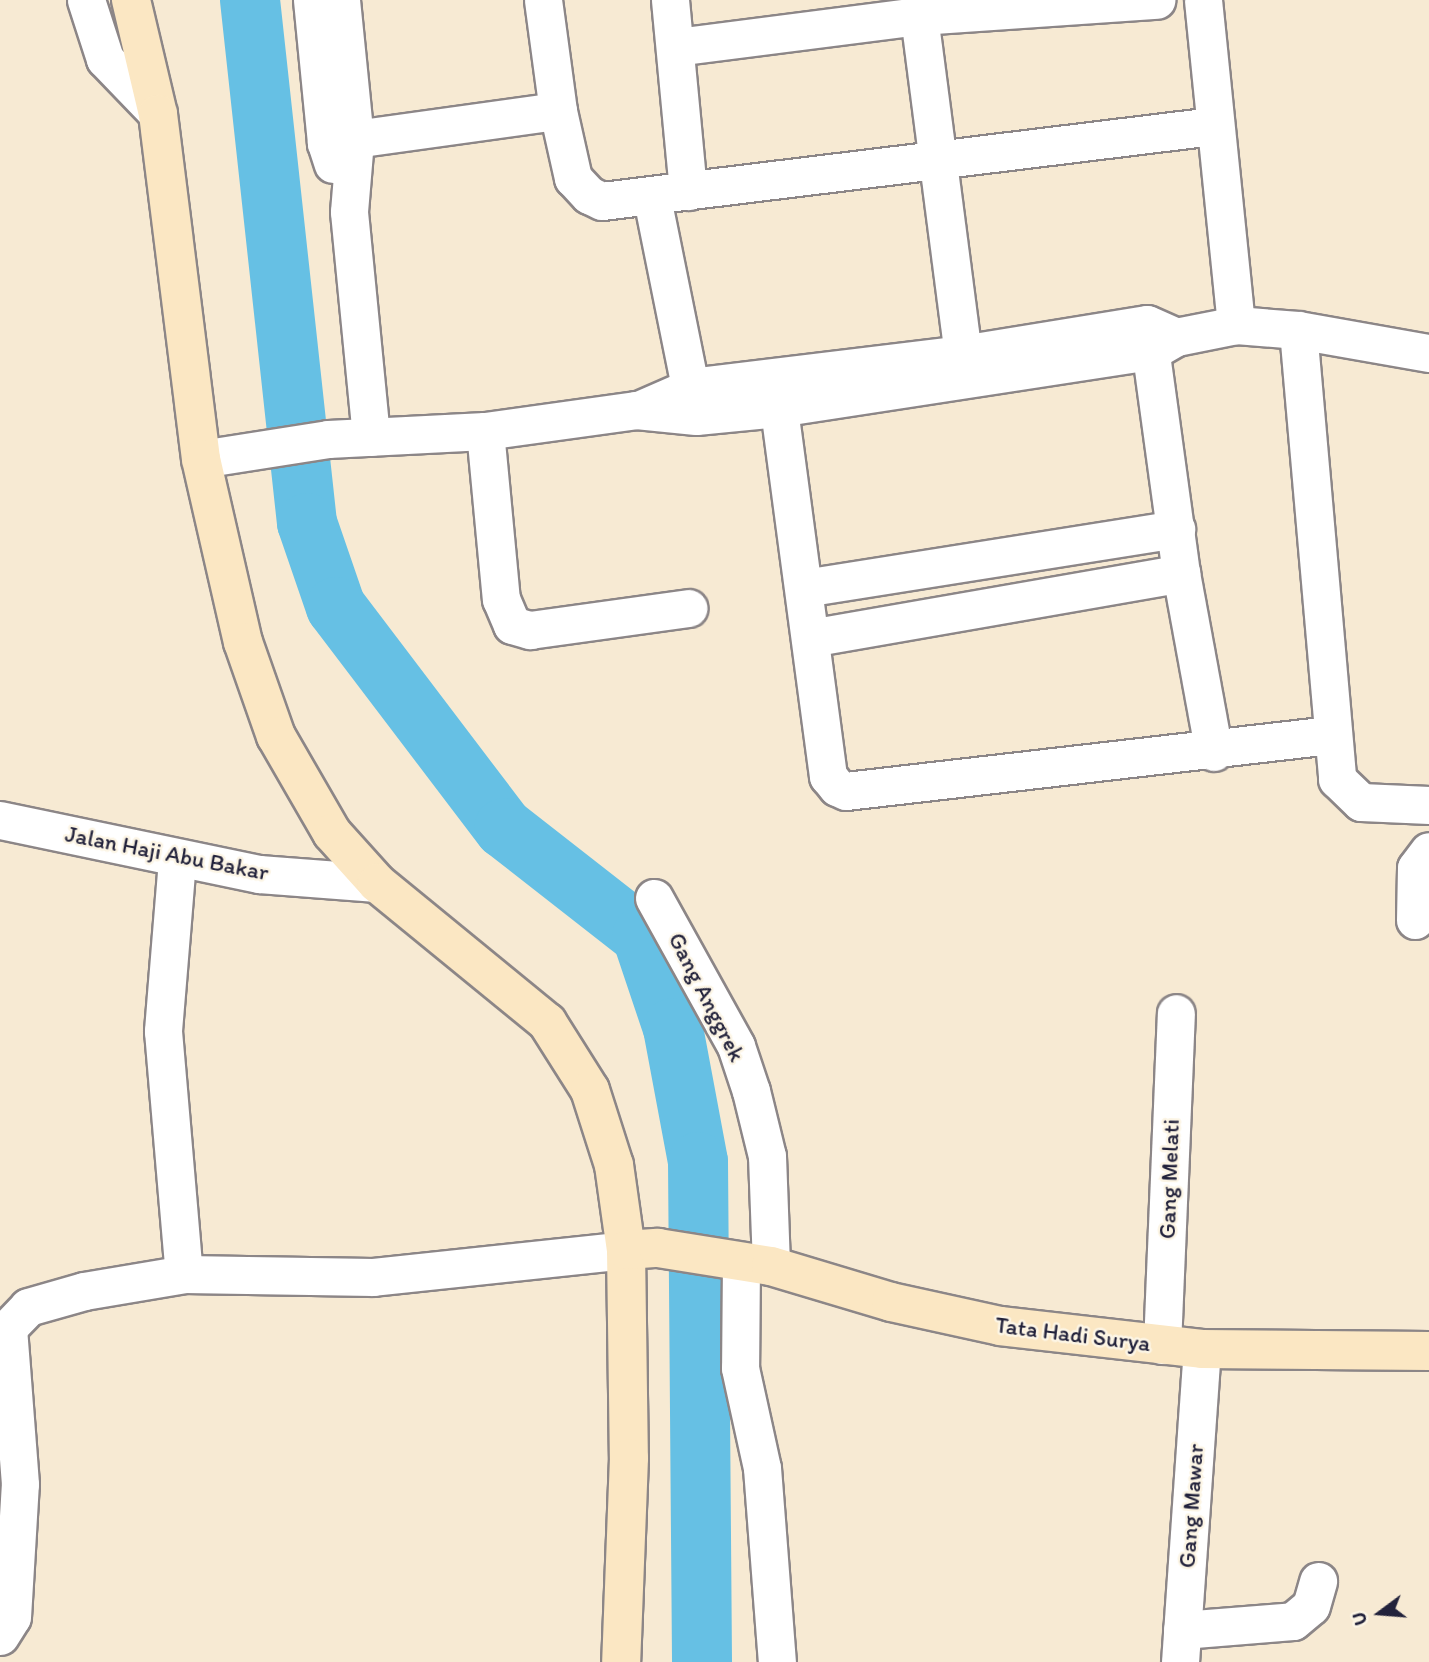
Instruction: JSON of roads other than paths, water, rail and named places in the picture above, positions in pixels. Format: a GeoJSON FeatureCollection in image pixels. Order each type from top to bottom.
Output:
{"type":"FeatureCollection","features":[{"type":"Feature","properties":{"kind":"street"},"geometry":{"type":"LineString","coordinates":[[86,0],[105,59],[158,114]]}},
{"type":"Feature","properties":{"kind":"street"},"geometry":{"type":"LineString","coordinates":[[131,0],[151,71],[243,642],[276,736],[332,833],[377,883],[547,1022],[569,1051],[590,1090],[642,1249],[629,1458],[621,1662]]}},
{"type":"Feature","properties":{"kind":"street"},"geometry":{"type":"LineString","coordinates":[[151,71],[152,0]]}},
{"type":"Feature","properties":{"kind":"street"},"geometry":{"type":"LineString","coordinates":[[312,0],[341,141],[370,438]]}},
{"type":"Feature","properties":{"kind":"street"},"geometry":{"type":"LineString","coordinates":[[341,0],[341,141]]}},
{"type":"Feature","properties":{"kind":"street"},"geometry":{"type":"LineString","coordinates":[[544,0],[558,111],[573,178],[581,188],[602,201],[652,198],[935,157],[1213,126]]}},
{"type":"Feature","properties":{"kind":"street"},"geometry":{"type":"LineString","coordinates":[[670,0],[688,191]]}},
{"type":"Feature","properties":{"kind":"street"},"geometry":{"type":"LineString","coordinates":[[676,47],[1027,5],[1156,0]]}},
{"type":"Feature","properties":{"kind":"street"},"geometry":{"type":"LineString","coordinates":[[1203,0],[1213,126],[1236,325]]}},
{"type":"Feature","properties":{"kind":"street"},"geometry":{"type":"LineString","coordinates":[[919,16],[964,368]]}},
{"type":"Feature","properties":{"kind":"street"},"geometry":{"type":"LineString","coordinates":[[341,141],[558,111]]}},
{"type":"Feature","properties":{"kind":"street"},"geometry":{"type":"LineString","coordinates":[[652,198],[694,402]]}},
{"type":"Feature","properties":{"kind":"street"},"geometry":{"type":"LineString","coordinates":[[215,456],[314,441],[485,431],[964,368],[1236,325],[1298,330],[1429,353]]}},
{"type":"Feature","properties":{"kind":"street"},"geometry":{"type":"LineString","coordinates":[[1298,330],[1337,779],[1351,797],[1361,802],[1429,805]]}},
{"type":"Feature","properties":{"kind":"street"},"geometry":{"type":"LineString","coordinates":[[1158,337],[1181,573],[1214,752]]}},
{"type":"Feature","properties":{"kind":"street"},"geometry":{"type":"LineString","coordinates":[[777,393],[828,776],[846,792],[1214,752],[1332,735]]}},
{"type":"Feature","properties":{"kind":"street"},"geometry":{"type":"LineString","coordinates":[[485,431],[501,599],[512,625],[530,630],[688,608]]}},
{"type":"Feature","properties":{"kind":"street"},"geometry":{"type":"LineString","coordinates":[[804,587],[1036,554],[1176,529]]}},
{"type":"Feature","properties":{"kind":"street"},"geometry":{"type":"LineString","coordinates":[[1036,554],[1041,596]]}},
{"type":"Feature","properties":{"kind":"street"},"geometry":{"type":"LineString","coordinates":[[810,638],[1181,573]]}},
{"type":"Feature","properties":{"kind":"street","name":"Jalan Haji Abu Bakar"},"geometry":{"type":"LineString","coordinates":[[0,820],[177,860],[259,874],[377,883]]}},
{"type":"Feature","properties":{"kind":"street"},"geometry":{"type":"LineString","coordinates":[[1415,920],[1416,867],[1429,851]]}},
{"type":"Feature","properties":{"kind":"street"},"geometry":{"type":"LineString","coordinates":[[177,860],[163,1031],[184,1274]]}},
{"type":"Feature","properties":{"kind":"street","name":"Gang Anggrek"},"geometry":{"type":"LineString","coordinates":[[654,898],[736,1046],[751,1091],[767,1156],[746,1262],[740,1368],[762,1468],[776,1662]]}},
{"type":"Feature","properties":{"kind":"street","name":"Gang Melati"},"geometry":{"type":"LineString","coordinates":[[1162,1345],[1176,1013]]}},
{"type":"Feature","properties":{"kind":"street"},"geometry":{"type":"LineString","coordinates":[[0,1636],[12,1616],[20,1484],[8,1328],[14,1309],[84,1291],[184,1274],[373,1276],[642,1249]]}},
{"type":"Feature","properties":{"kind":"street","name":"Tata Hadi Surya"},"geometry":{"type":"LineString","coordinates":[[642,1249],[746,1262],[891,1302],[1000,1326],[1202,1349],[1429,1351]]}},
{"type":"Feature","properties":{"kind":"street","name":"Gang Mawar"},"geometry":{"type":"LineString","coordinates":[[1181,1646],[1202,1349]]}},
{"type":"Feature","properties":{"kind":"street"},"geometry":{"type":"LineString","coordinates":[[1181,1646],[1293,1621],[1311,1606],[1318,1581]]}},
{"type":"Feature","properties":{"kind":"waterway"},"geometry":{"type":"LineString","coordinates":[[250,0],[307,523],[336,607],[504,828],[642,936],[673,1028],[698,1162],[702,1662]]}}]}
